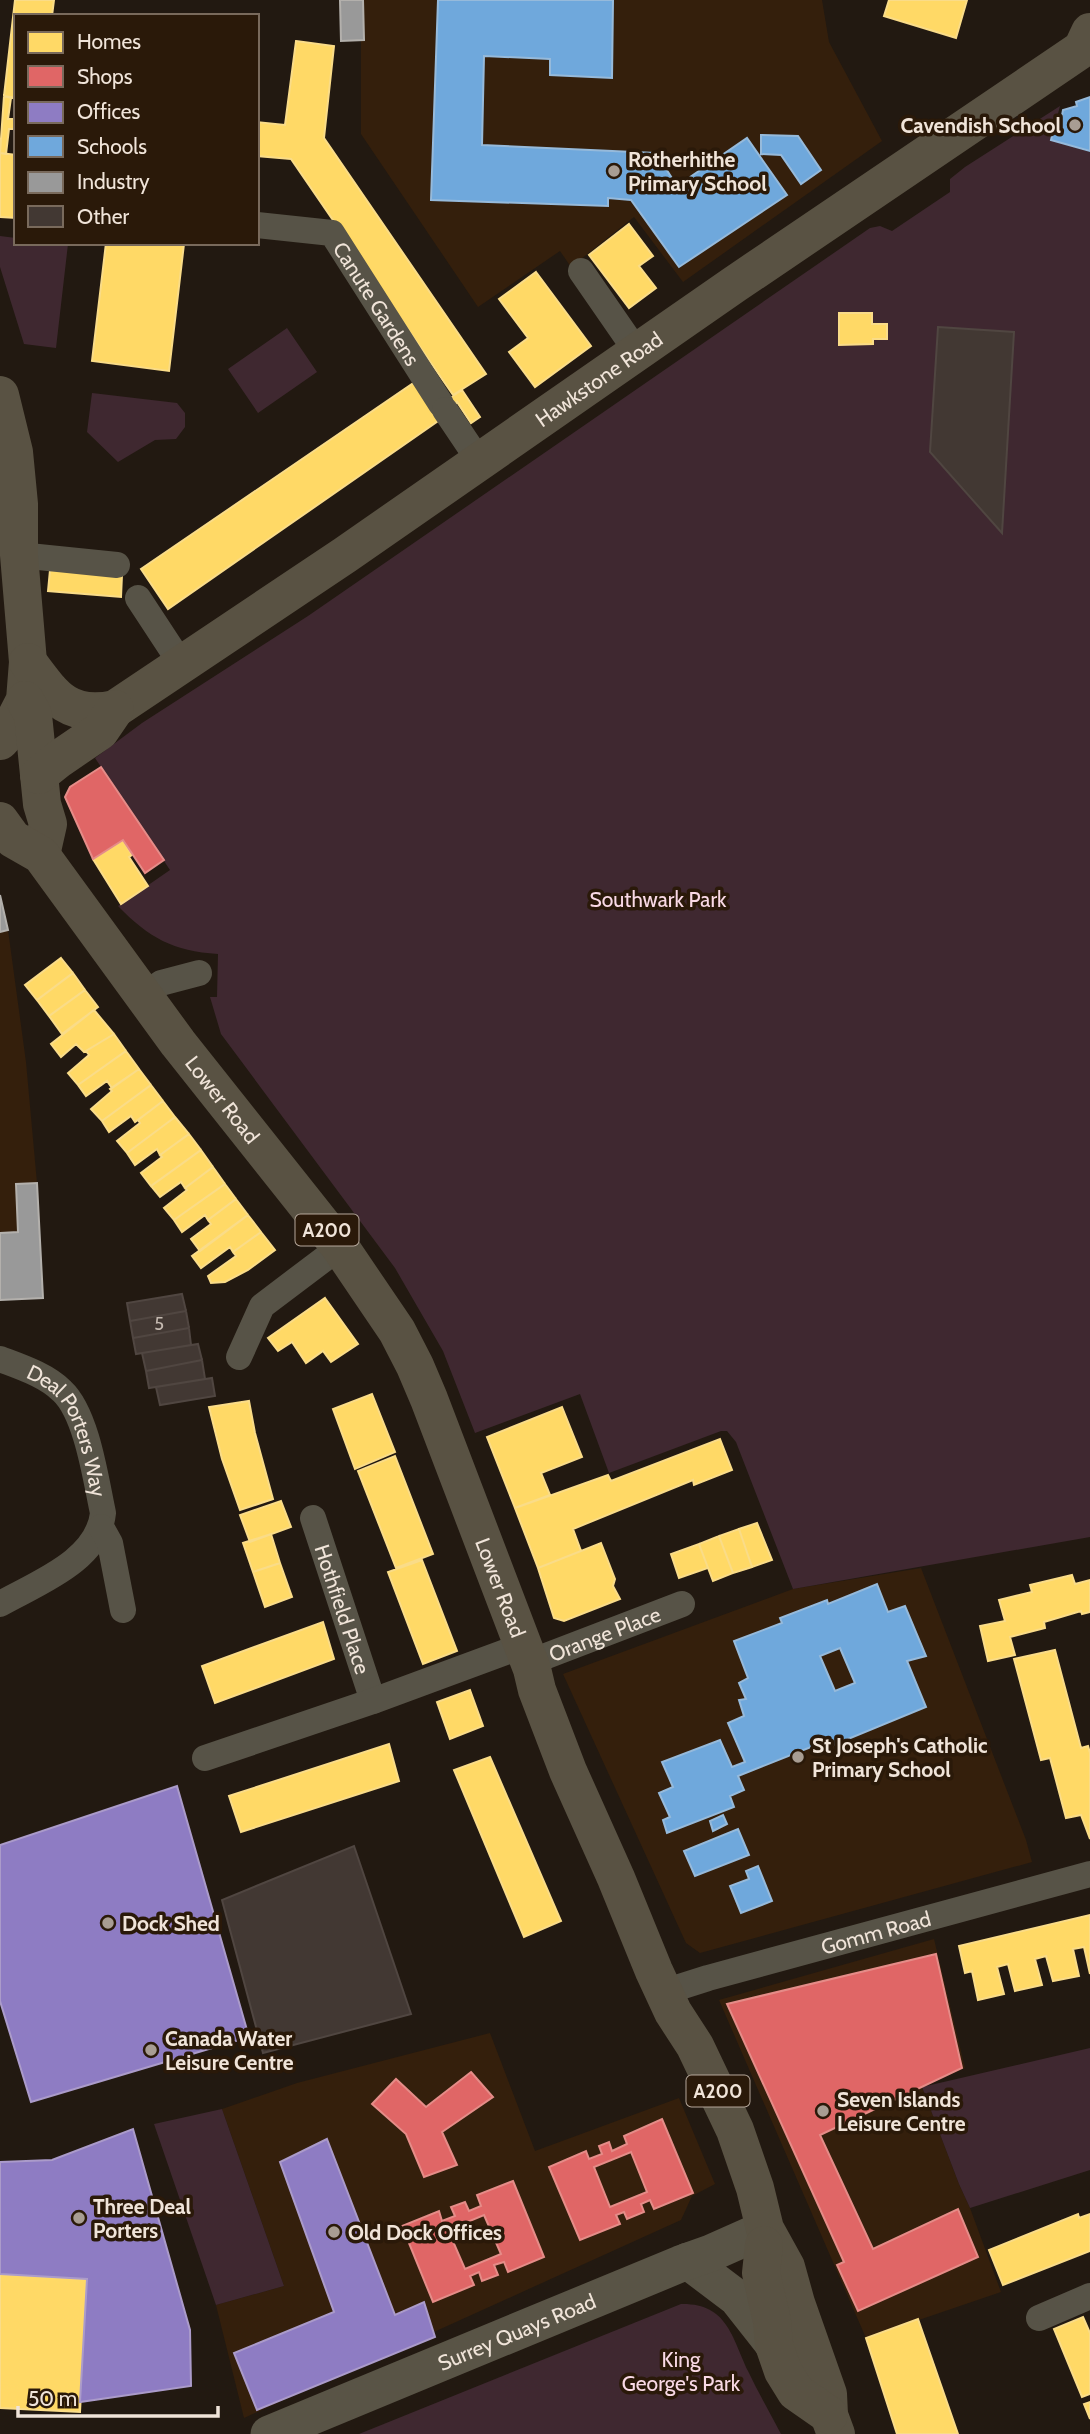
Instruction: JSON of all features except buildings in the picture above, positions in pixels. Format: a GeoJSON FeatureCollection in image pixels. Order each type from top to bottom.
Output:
{"type":"FeatureCollection","features":[{"type":"Feature","properties":{"kind":"main road","name":"Hawkstone Road"},"geometry":{"type":"LineString","coordinates":[[28,662],[49,691],[62,703],[79,711],[95,713],[115,709],[480,462],[1087,44]]}},
{"type":"Feature","properties":{"kind":"main road"},"geometry":{"type":"LineString","coordinates":[[0,395],[14,452],[28,662],[25,700],[9,731],[0,741]]}},
{"type":"Feature","properties":{"kind":"main road"},"geometry":{"type":"LineString","coordinates":[[25,700],[33,715],[42,804],[48,824],[41,855]]}},
{"type":"Feature","properties":{"kind":"main road","name":"Hawkstone Road"},"geometry":{"type":"LineString","coordinates":[[39,775],[100,731],[115,709]]}},
{"type":"Feature","properties":{"kind":"main road","name":"Lower Road"},"geometry":{"type":"LineString","coordinates":[[0,821],[13,839],[41,855],[178,1043],[340,1247],[379,1302],[415,1366],[475,1517],[568,1771],[673,2012],[695,2046],[735,2130],[755,2188],[765,2229]]}},
{"type":"Feature","properties":{"kind":"main road","name":"A200"},"geometry":{"type":"LineString","coordinates":[[765,2229],[761,2273],[772,2320],[774,2345],[783,2371],[796,2392],[833,2425]]}},
{"type":"Feature","properties":{"kind":"main road","name":"A200"},"geometry":{"type":"LineString","coordinates":[[765,2229],[786,2267],[828,2394],[833,2425]]}},
{"type":"Feature","properties":{"kind":"street","name":"Canute Gardens"},"geometry":{"type":"LineString","coordinates":[[259,225],[332,233],[480,462]]}},
{"type":"Feature","properties":{"kind":"street"},"geometry":{"type":"LineString","coordinates":[[581,271],[637,352]]}},
{"type":"Feature","properties":{"kind":"street"},"geometry":{"type":"LineString","coordinates":[[19,555],[117,565]]}},
{"type":"Feature","properties":{"kind":"street"},"geometry":{"type":"LineString","coordinates":[[138,598],[182,665]]}},
{"type":"Feature","properties":{"kind":"street"},"geometry":{"type":"LineString","coordinates":[[144,995],[161,983],[199,973]]}},
{"type":"Feature","properties":{"kind":"street"},"geometry":{"type":"LineString","coordinates":[[239,1357],[262,1306],[340,1247]]}},
{"type":"Feature","properties":{"kind":"street","name":"Deal Porters Way"},"geometry":{"type":"LineString","coordinates":[[0,1359],[27,1368],[62,1391],[72,1403],[80,1419],[103,1513],[101,1527],[86,1550],[70,1564],[0,1604]]}},
{"type":"Feature","properties":{"kind":"street","name":"Hothfield Place"},"geometry":{"type":"LineString","coordinates":[[313,1518],[373,1701]]}},
{"type":"Feature","properties":{"kind":"street","name":"Deal Porters Way"},"geometry":{"type":"LineString","coordinates":[[101,1527],[110,1543],[123,1609]]}},
{"type":"Feature","properties":{"kind":"street","name":"Orange Place"},"geometry":{"type":"LineString","coordinates":[[525,1654],[682,1604]]}},
{"type":"Feature","properties":{"kind":"street","name":"Hothfield Place"},"geometry":{"type":"LineString","coordinates":[[205,1758],[373,1701],[525,1654]]}},
{"type":"Feature","properties":{"kind":"street","name":"Gomm Road"},"geometry":{"type":"LineString","coordinates":[[664,1992],[1090,1874]]}},
{"type":"Feature","properties":{"kind":"street","name":"Surrey Quays Road"},"geometry":{"type":"LineString","coordinates":[[269,2434],[765,2229]]}},
{"type":"Feature","properties":{"kind":"street"},"geometry":{"type":"LineString","coordinates":[[688,2261],[737,2298],[774,2345]]}},
{"type":"Feature","properties":{"kind":"street"},"geometry":{"type":"LineString","coordinates":[[1040,2318],[1090,2296]]}},
{"type":"Feature","properties":{"kind":"shaded area","name":"Rotherhithe Primary School"},"geometry":{"type":"Polygon","coordinates":[[[361,0],[822,0],[829,42],[882,141],[683,282],[634,217],[571,267],[560,251],[478,307],[361,134],[361,0]]]}},
{"type":"Feature","properties":{"kind":"shaded area"},"geometry":{"type":"Polygon","coordinates":[[[8,930],[26,1062],[37,1183],[16,1184],[18,1232],[0,1233],[0,932],[8,930]]]}},
{"type":"Feature","properties":{"kind":"shaded area","name":"St Joseph's Catholic Primary School"},"geometry":{"type":"Polygon","coordinates":[[[921,1568],[1026,1840],[1032,1862],[700,1953],[686,1943],[563,1674],[793,1589],[921,1568]]]}},
{"type":"Feature","properties":{"kind":"shaded area","name":"Seven Islands Leisure Centre"},"geometry":{"type":"Polygon","coordinates":[[[934,1939],[965,2068],[922,2087],[1001,2292],[866,2338],[719,2000],[934,1939]]]}},
{"type":"Feature","properties":{"kind":"shaded area"},"geometry":{"type":"Polygon","coordinates":[[[490,2033],[535,2151],[679,2098],[715,2184],[692,2196],[681,2220],[244,2418],[216,2305],[284,2286],[222,2109],[297,2083],[490,2033]]]}},
{"type":"Feature","properties":{"kind":"green space","name":"Southwark Park"},"geometry":{"type":"Polygon","coordinates":[[[1060,106],[1051,140],[1090,152],[1090,1537],[793,1589],[736,1442],[727,1431],[609,1473],[580,1394],[475,1433],[443,1351],[395,1268],[221,1034],[210,997],[217,997],[218,954],[188,950],[163,941],[140,927],[118,906],[170,870],[95,758],[142,723],[308,616],[870,228],[880,226],[892,231],[950,192],[950,179],[965,167],[1060,106]]]}},
{"type":"Feature","properties":{"kind":"green space"},"geometry":{"type":"Polygon","coordinates":[[[0,236],[14,238],[14,245],[68,245],[56,348],[24,344],[0,267],[0,236]]]}},
{"type":"Feature","properties":{"kind":"green space"},"geometry":{"type":"Polygon","coordinates":[[[287,328],[317,372],[258,413],[228,369],[287,328]]]}},
{"type":"Feature","properties":{"kind":"green space"},"geometry":{"type":"Polygon","coordinates":[[[92,393],[177,403],[185,413],[185,427],[176,439],[155,440],[118,462],[87,432],[92,393]]]}},
{"type":"Feature","properties":{"kind":"green space"},"geometry":{"type":"Polygon","coordinates":[[[1090,2048],[1090,2170],[970,2208],[922,2087],[1090,2048]]]}},
{"type":"Feature","properties":{"kind":"green space"},"geometry":{"type":"Polygon","coordinates":[[[222,2109],[284,2286],[216,2305],[154,2124],[222,2109]]]}},
{"type":"Feature","properties":{"kind":"green space","name":"King George's Park"},"geometry":{"type":"Polygon","coordinates":[[[681,2304],[709,2309],[726,2324],[781,2434],[359,2434],[681,2304]]]}},
{"type":"Feature","properties":{"kind":"place","name":"Cavendish School"},"geometry":{"type":"Point","coordinates":[1075,125]}},
{"type":"Feature","properties":{"kind":"place","name":"Rotherhithe Primary School"},"geometry":{"type":"Point","coordinates":[614,171]}},
{"type":"Feature","properties":{"kind":"place","name":"St Joseph's Catholic Primary School"},"geometry":{"type":"Point","coordinates":[798,1757]}},
{"type":"Feature","properties":{"kind":"place","name":"Dock Shed"},"geometry":{"type":"Point","coordinates":[108,1923]}},
{"type":"Feature","properties":{"kind":"place","name":"Canada Water Leisure Centre"},"geometry":{"type":"Point","coordinates":[151,2050]}},
{"type":"Feature","properties":{"kind":"place","name":"Seven Islands Leisure Centre"},"geometry":{"type":"Point","coordinates":[823,2111]}},
{"type":"Feature","properties":{"kind":"place","name":"Three Deal Porters"},"geometry":{"type":"Point","coordinates":[79,2218]}},
{"type":"Feature","properties":{"kind":"place","name":"Old Dock Offices"},"geometry":{"type":"Point","coordinates":[334,2232]}}]}
